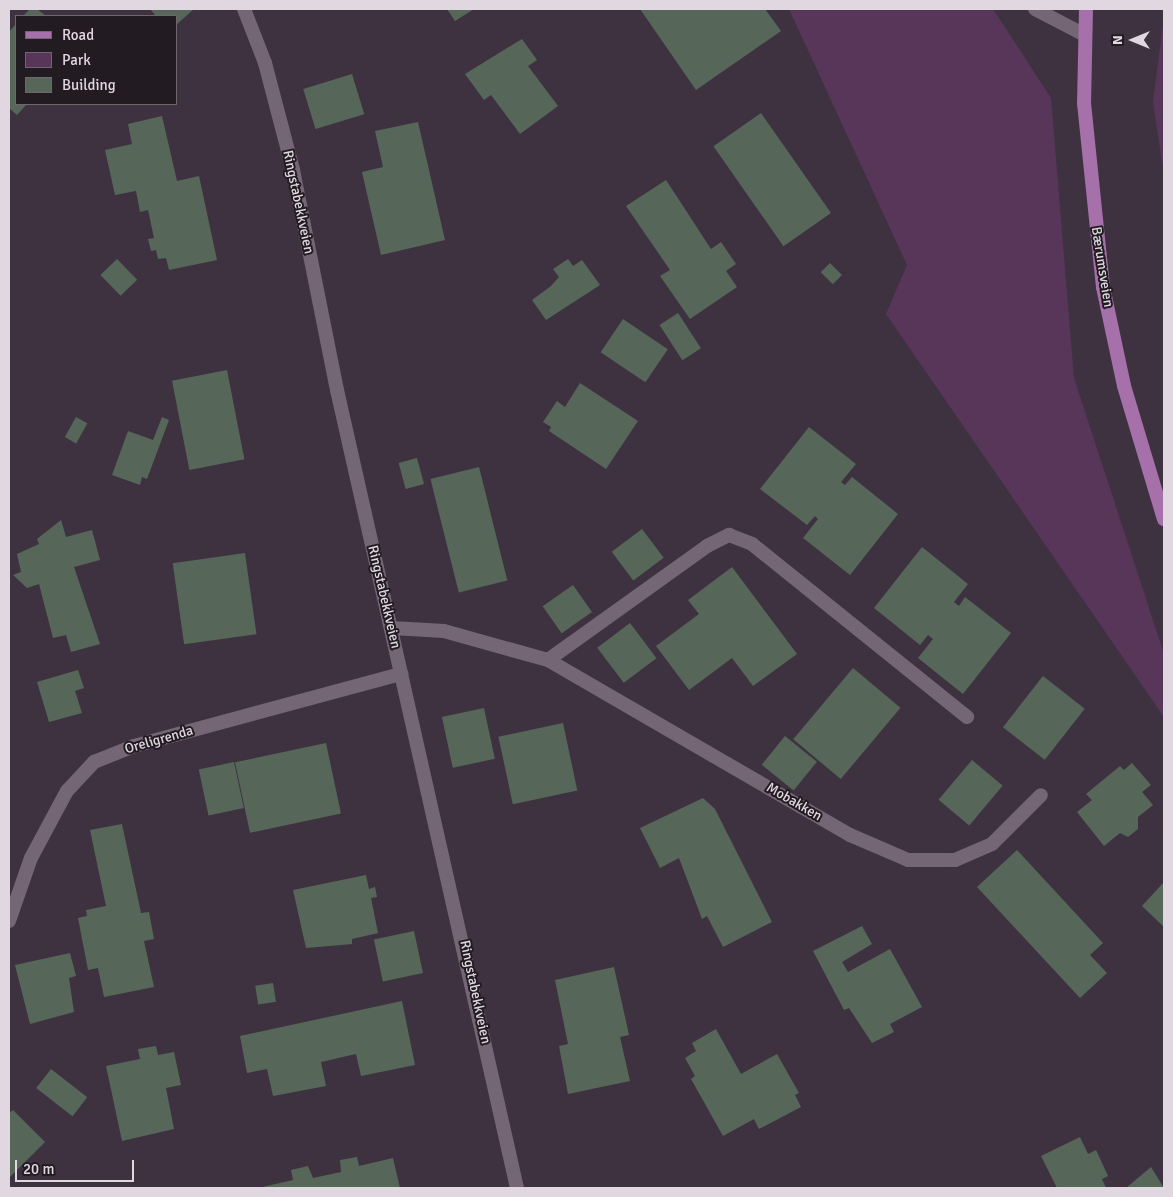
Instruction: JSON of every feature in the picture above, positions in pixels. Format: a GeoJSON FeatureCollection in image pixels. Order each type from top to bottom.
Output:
{"type":"FeatureCollection","features":[{"type":"Feature","properties":{"kind":"main road","name":"Bærumsveien"},"geometry":{"type":"LineString","coordinates":[[1086,9],[1085,35],[1090,189],[1103,287],[1124,386],[1164,519]]}},
{"type":"Feature","properties":{"kind":"street","name":"Ringstabekkveien"},"geometry":{"type":"LineString","coordinates":[[244,9],[265,63],[293,170],[401,674],[517,1188]]}},
{"type":"Feature","properties":{"kind":"street"},"geometry":{"type":"LineString","coordinates":[[1035,9],[1085,35]]}},
{"type":"Feature","properties":{"kind":"street"},"geometry":{"type":"LineString","coordinates":[[548,660],[707,546],[729,535],[752,544],[967,717]]}},
{"type":"Feature","properties":{"kind":"street","name":"Mobakken"},"geometry":{"type":"LineString","coordinates":[[392,628],[444,631],[548,660],[850,835],[908,860],[955,860],[992,844],[1041,795]]}},
{"type":"Feature","properties":{"kind":"street","name":"Oreligrenda"},"geometry":{"type":"LineString","coordinates":[[9,921],[31,858],[67,791],[94,762],[134,746],[401,674]]}},
{"type":"Feature","properties":{"kind":"green space"},"geometry":{"type":"Polygon","coordinates":[[[789,9],[993,9],[1051,98],[1074,378],[1164,654],[1164,717],[886,314],[907,265],[789,9]]]}},
{"type":"Feature","properties":{"kind":"green space"},"geometry":{"type":"Polygon","coordinates":[[[1164,16],[1164,175],[1153,102],[1164,16]]]}},
{"type":"Feature","properties":{"kind":"building"},"geometry":{"type":"Polygon","coordinates":[[[30,9],[37,9],[45,15],[24,15],[30,9]]]}},
{"type":"Feature","properties":{"kind":"building"},"geometry":{"type":"Polygon","coordinates":[[[150,9],[194,9],[178,23],[178,15],[155,15],[150,9]]]}},
{"type":"Feature","properties":{"kind":"building"},"geometry":{"type":"Polygon","coordinates":[[[447,9],[474,9],[455,21],[447,9]]]}},
{"type":"Feature","properties":{"kind":"building"},"geometry":{"type":"Polygon","coordinates":[[[640,9],[765,9],[781,31],[696,90],[640,9]]]}},
{"type":"Feature","properties":{"kind":"building"},"geometry":{"type":"Polygon","coordinates":[[[15,25],[15,105],[26,105],[17,115],[9,108],[9,32],[15,25]]]}},
{"type":"Feature","properties":{"kind":"building"},"geometry":{"type":"Polygon","coordinates":[[[522,39],[537,60],[528,66],[558,106],[520,134],[491,95],[484,100],[465,74],[522,39]]]}},
{"type":"Feature","properties":{"kind":"building"},"geometry":{"type":"Polygon","coordinates":[[[352,74],[364,114],[316,129],[303,89],[352,74]]]}},
{"type":"Feature","properties":{"kind":"building"},"geometry":{"type":"Polygon","coordinates":[[[761,113],[831,213],[783,246],[713,146],[761,113]]]}},
{"type":"Feature","properties":{"kind":"building"},"geometry":{"type":"Polygon","coordinates":[[[162,116],[177,181],[199,176],[217,260],[169,270],[166,258],[158,259],[156,250],[151,251],[148,239],[154,238],[148,210],[140,212],[136,191],[115,195],[105,150],[132,144],[128,124],[162,116]]]}},
{"type":"Feature","properties":{"kind":"building"},"geometry":{"type":"Polygon","coordinates":[[[418,122],[445,240],[381,255],[362,172],[383,167],[375,131],[418,122]]]}},
{"type":"Feature","properties":{"kind":"building"},"geometry":{"type":"Polygon","coordinates":[[[666,180],[711,249],[721,242],[736,264],[726,271],[737,287],[690,319],[660,276],[670,270],[626,206],[666,180]]]}},
{"type":"Feature","properties":{"kind":"building"},"geometry":{"type":"Polygon","coordinates":[[[117,259],[137,280],[121,296],[100,275],[117,259]]]}},
{"type":"Feature","properties":{"kind":"building"},"geometry":{"type":"Polygon","coordinates":[[[568,259],[573,266],[582,260],[600,285],[546,320],[532,300],[551,286],[559,277],[553,269],[568,259]]]}},
{"type":"Feature","properties":{"kind":"building"},"geometry":{"type":"Polygon","coordinates":[[[830,263],[842,275],[833,284],[821,272],[830,263]]]}},
{"type":"Feature","properties":{"kind":"building"},"geometry":{"type":"Polygon","coordinates":[[[678,313],[701,348],[682,360],[660,325],[678,313]]]}},
{"type":"Feature","properties":{"kind":"building"},"geometry":{"type":"Polygon","coordinates":[[[623,319],[668,349],[645,382],[601,352],[623,319]]]}},
{"type":"Feature","properties":{"kind":"building"},"geometry":{"type":"Polygon","coordinates":[[[227,370],[244,459],[189,470],[172,381],[227,370]]]}},
{"type":"Feature","properties":{"kind":"building"},"geometry":{"type":"Polygon","coordinates":[[[580,383],[638,421],[606,469],[549,431],[551,427],[543,422],[557,401],[565,407],[580,383]]]}},
{"type":"Feature","properties":{"kind":"building"},"geometry":{"type":"Polygon","coordinates":[[[76,417],[87,423],[76,443],[65,437],[76,417]]]}},
{"type":"Feature","properties":{"kind":"building"},"geometry":{"type":"Polygon","coordinates":[[[162,417],[169,420],[147,479],[142,477],[140,485],[112,475],[128,431],[153,440],[162,417]]]}},
{"type":"Feature","properties":{"kind":"building"},"geometry":{"type":"Polygon","coordinates":[[[809,427],[856,464],[841,482],[845,485],[852,477],[898,514],[850,575],[803,538],[818,519],[815,516],[807,525],[760,489],[809,427]]]}},
{"type":"Feature","properties":{"kind":"building"},"geometry":{"type":"Polygon","coordinates":[[[417,458],[424,484],[406,489],[399,463],[417,458]]]}},
{"type":"Feature","properties":{"kind":"building"},"geometry":{"type":"Polygon","coordinates":[[[479,467],[507,581],[459,593],[430,479],[479,467]]]}},
{"type":"Feature","properties":{"kind":"building"},"geometry":{"type":"Polygon","coordinates":[[[61,520],[66,537],[92,530],[100,560],[74,567],[100,644],[71,652],[66,635],[53,638],[39,584],[27,588],[13,575],[21,572],[17,554],[39,544],[37,539],[61,520]]]}},
{"type":"Feature","properties":{"kind":"building"},"geometry":{"type":"Polygon","coordinates":[[[642,529],[664,558],[633,581],[612,552],[642,529]]]}},
{"type":"Feature","properties":{"kind":"building"},"geometry":{"type":"Polygon","coordinates":[[[922,547],[968,584],[954,602],[959,606],[965,597],[1011,633],[963,694],[918,658],[933,639],[928,635],[920,645],[874,608],[922,547]]]}},
{"type":"Feature","properties":{"kind":"building"},"geometry":{"type":"Polygon","coordinates":[[[245,553],[256,634],[184,644],[173,563],[245,553]]]}},
{"type":"Feature","properties":{"kind":"building"},"geometry":{"type":"Polygon","coordinates":[[[732,567],[797,654],[753,686],[732,658],[689,690],[656,646],[699,614],[688,600],[732,567]]]}},
{"type":"Feature","properties":{"kind":"building"},"geometry":{"type":"Polygon","coordinates":[[[573,585],[592,612],[562,633],[543,606],[573,585]]]}},
{"type":"Feature","properties":{"kind":"building"},"geometry":{"type":"Polygon","coordinates":[[[630,623],[656,658],[624,683],[597,648],[630,623]]]}},
{"type":"Feature","properties":{"kind":"building"},"geometry":{"type":"Polygon","coordinates":[[[853,668],[900,708],[841,779],[793,739],[853,668]]]}},
{"type":"Feature","properties":{"kind":"building"},"geometry":{"type":"Polygon","coordinates":[[[78,670],[84,688],[75,691],[82,713],[49,722],[37,682],[78,670]]]}},
{"type":"Feature","properties":{"kind":"building"},"geometry":{"type":"Polygon","coordinates":[[[1043,676],[1085,709],[1045,760],[1003,727],[1043,676]]]}},
{"type":"Feature","properties":{"kind":"building"},"geometry":{"type":"Polygon","coordinates":[[[484,708],[495,759],[453,768],[442,717],[484,708]]]}},
{"type":"Feature","properties":{"kind":"building"},"geometry":{"type":"Polygon","coordinates":[[[563,723],[577,790],[513,804],[498,737],[563,723]]]}},
{"type":"Feature","properties":{"kind":"building"},"geometry":{"type":"Polygon","coordinates":[[[785,736],[817,762],[794,791],[762,765],[785,736]]]}},
{"type":"Feature","properties":{"kind":"building"},"geometry":{"type":"Polygon","coordinates":[[[326,743],[341,813],[250,833],[235,762],[326,743]]]}},
{"type":"Feature","properties":{"kind":"building"},"geometry":{"type":"Polygon","coordinates":[[[972,760],[1003,786],[969,826],[939,800],[972,760]]]}},
{"type":"Feature","properties":{"kind":"building"},"geometry":{"type":"Polygon","coordinates":[[[234,762],[244,808],[209,815],[199,769],[234,762]]]}},
{"type":"Feature","properties":{"kind":"building"},"geometry":{"type":"Polygon","coordinates":[[[1132,763],[1151,785],[1142,792],[1153,805],[1138,817],[1138,829],[1128,837],[1120,833],[1104,846],[1077,812],[1092,800],[1086,794],[1120,766],[1124,770],[1132,763]]]}},
{"type":"Feature","properties":{"kind":"building"},"geometry":{"type":"Polygon","coordinates":[[[703,798],[715,809],[772,922],[723,947],[707,916],[702,919],[679,858],[660,868],[640,828],[703,798]]]}},
{"type":"Feature","properties":{"kind":"building"},"geometry":{"type":"Polygon","coordinates":[[[122,824],[141,913],[149,912],[154,939],[144,941],[154,987],[104,997],[98,968],[88,970],[78,918],[87,916],[86,910],[106,906],[90,830],[122,824]]]}},
{"type":"Feature","properties":{"kind":"building"},"geometry":{"type":"Polygon","coordinates":[[[1017,850],[1103,943],[1090,955],[1107,973],[1080,998],[977,887],[1017,850]]]}},
{"type":"Feature","properties":{"kind":"building"},"geometry":{"type":"Polygon","coordinates":[[[366,875],[369,889],[375,887],[377,897],[371,898],[378,933],[352,939],[352,944],[306,948],[293,890],[366,875]]]}},
{"type":"Feature","properties":{"kind":"building"},"geometry":{"type":"Polygon","coordinates":[[[1164,882],[1164,927],[1142,906],[1164,882]]]}},
{"type":"Feature","properties":{"kind":"building"},"geometry":{"type":"Polygon","coordinates":[[[862,926],[872,944],[842,962],[848,972],[890,949],[922,1007],[890,1024],[894,1032],[872,1043],[849,1008],[844,1010],[813,951],[862,926]]]}},
{"type":"Feature","properties":{"kind":"building"},"geometry":{"type":"Polygon","coordinates":[[[414,931],[423,973],[383,982],[374,940],[414,931]]]}},
{"type":"Feature","properties":{"kind":"building"},"geometry":{"type":"Polygon","coordinates":[[[70,953],[76,976],[69,978],[74,1012],[30,1024],[15,965],[70,953]]]}},
{"type":"Feature","properties":{"kind":"building"},"geometry":{"type":"Polygon","coordinates":[[[614,967],[629,1035],[620,1037],[630,1081],[568,1094],[559,1046],[568,1044],[555,980],[614,967]]]}},
{"type":"Feature","properties":{"kind":"building"},"geometry":{"type":"Polygon","coordinates":[[[273,983],[276,1002],[258,1005],[255,986],[273,983]]]}},
{"type":"Feature","properties":{"kind":"building"},"geometry":{"type":"Polygon","coordinates":[[[402,1001],[415,1065],[361,1076],[356,1054],[321,1062],[326,1086],[273,1096],[267,1069],[247,1073],[240,1036],[402,1001]]]}},
{"type":"Feature","properties":{"kind":"building"},"geometry":{"type":"Polygon","coordinates":[[[716,1029],[741,1074],[777,1054],[799,1093],[795,1095],[801,1107],[759,1129],[754,1119],[723,1136],[691,1079],[695,1076],[685,1058],[696,1051],[692,1043],[716,1029]]]}},
{"type":"Feature","properties":{"kind":"building"},"geometry":{"type":"Polygon","coordinates":[[[156,1046],[158,1055],[174,1052],[181,1085],[166,1088],[174,1129],[122,1141],[106,1066],[140,1059],[138,1049],[156,1046]]]}},
{"type":"Feature","properties":{"kind":"building"},"geometry":{"type":"Polygon","coordinates":[[[51,1069],[87,1097],[72,1116],[36,1088],[51,1069]]]}},
{"type":"Feature","properties":{"kind":"building"},"geometry":{"type":"Polygon","coordinates":[[[13,1110],[45,1142],[9,1178],[9,1113],[13,1110]]]}},
{"type":"Feature","properties":{"kind":"building"},"geometry":{"type":"Polygon","coordinates":[[[1080,1137],[1088,1154],[1096,1150],[1108,1176],[1102,1179],[1106,1188],[1057,1188],[1041,1156],[1080,1137]]]}},
{"type":"Feature","properties":{"kind":"building"},"geometry":{"type":"Polygon","coordinates":[[[357,1157],[359,1166],[393,1158],[400,1188],[258,1188],[293,1180],[291,1170],[308,1166],[313,1178],[341,1172],[340,1160],[357,1157]]]}},
{"type":"Feature","properties":{"kind":"building"},"geometry":{"type":"Polygon","coordinates":[[[1151,1167],[1164,1188],[1126,1188],[1151,1167]]]}}]}
